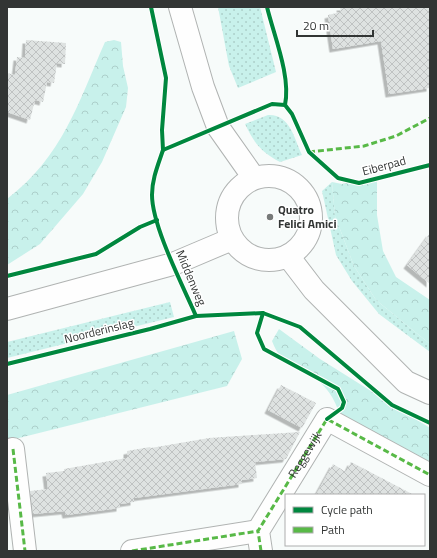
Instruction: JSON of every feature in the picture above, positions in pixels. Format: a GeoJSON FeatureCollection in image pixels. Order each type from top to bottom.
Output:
{"type":"FeatureCollection","features":[{"type":"Feature","properties":{"kind":"main road"},"geometry":{"type":"LineString","coordinates":[[180,7],[203,87],[218,127],[254,178]]}},
{"type":"Feature","properties":{"kind":"main road"},"geometry":{"type":"LineString","coordinates":[[268,175],[282,177],[295,184],[304,194],[310,208],[311,222],[308,236],[299,247],[288,256],[272,260],[256,259],[242,251],[232,239],[227,227],[226,215],[229,203],[234,193],[243,184],[254,178],[268,175]]}},
{"type":"Feature","properties":{"kind":"main road"},"geometry":{"type":"LineString","coordinates":[[7,309],[173,264],[232,239]]}},
{"type":"Feature","properties":{"kind":"main road"},"geometry":{"type":"LineString","coordinates":[[288,256],[314,290],[406,382],[430,393]]}},
{"type":"Feature","properties":{"kind":"main road","name":"Reggewijk"},"geometry":{"type":"LineString","coordinates":[[285,494],[327,419],[430,475]]}},
{"type":"Feature","properties":{"kind":"main road"},"geometry":{"type":"LineString","coordinates":[[13,449],[26,551]]}},
{"type":"Feature","properties":{"kind":"main road","name":"Reggewijk"},"geometry":{"type":"LineString","coordinates":[[259,541],[285,494]]}},
{"type":"Feature","properties":{"kind":"main road"},"geometry":{"type":"LineString","coordinates":[[144,550],[259,541]]}},
{"type":"Feature","properties":{"kind":"green space"},"geometry":{"type":"Polygon","coordinates":[[[218,7],[260,7],[276,72],[238,88],[229,66],[218,7]]]}},
{"type":"Feature","properties":{"kind":"green space"},"geometry":{"type":"Polygon","coordinates":[[[114,40],[121,42],[123,66],[128,88],[126,107],[102,162],[83,194],[40,244],[7,265],[7,199],[42,165],[55,147],[77,107],[105,42],[114,40]]]}},
{"type":"Feature","properties":{"kind":"green space"},"geometry":{"type":"Polygon","coordinates":[[[268,115],[281,118],[286,123],[294,135],[302,155],[280,162],[259,146],[245,124],[268,115]]]}},
{"type":"Feature","properties":{"kind":"green space"},"geometry":{"type":"Polygon","coordinates":[[[377,178],[377,215],[383,251],[396,277],[430,300],[430,344],[376,300],[354,266],[335,216],[332,182],[342,184],[377,178]]]}},
{"type":"Feature","properties":{"kind":"green space"},"geometry":{"type":"Polygon","coordinates":[[[332,182],[335,216],[354,266],[376,300],[430,344],[430,352],[379,314],[352,281],[336,255],[322,191],[332,182]]]}},
{"type":"Feature","properties":{"kind":"green space"},"geometry":{"type":"Polygon","coordinates":[[[170,302],[174,317],[7,358],[7,342],[170,302]]]}},
{"type":"Feature","properties":{"kind":"green space"},"geometry":{"type":"Polygon","coordinates":[[[279,329],[320,359],[430,428],[430,466],[340,416],[333,398],[321,383],[310,374],[283,359],[279,355],[272,341],[279,329]]]}},
{"type":"Feature","properties":{"kind":"green space"},"geometry":{"type":"Polygon","coordinates":[[[234,331],[242,359],[227,386],[7,441],[7,395],[234,331]]]}},
{"type":"Feature","properties":{"kind":"building"},"geometry":{"type":"Polygon","coordinates":[[[340,7],[430,7],[430,88],[389,94],[381,41],[333,49],[328,15],[341,12],[340,7]]]}},
{"type":"Feature","properties":{"kind":"building"},"geometry":{"type":"Polygon","coordinates":[[[26,40],[66,43],[65,64],[57,63],[54,83],[47,82],[43,102],[35,100],[30,120],[7,112],[7,73],[15,75],[17,57],[25,58],[26,40]]]}},
{"type":"Feature","properties":{"kind":"building"},"geometry":{"type":"Polygon","coordinates":[[[430,233],[430,284],[407,265],[430,233]]]}},
{"type":"Feature","properties":{"kind":"building"},"geometry":{"type":"Polygon","coordinates":[[[281,385],[316,403],[302,428],[268,410],[281,385]]]}},
{"type":"Feature","properties":{"kind":"building"},"geometry":{"type":"Polygon","coordinates":[[[300,432],[286,459],[255,462],[257,478],[242,480],[242,484],[134,498],[134,502],[120,504],[120,508],[66,515],[65,511],[33,514],[30,491],[48,489],[46,473],[64,471],[64,469],[127,458],[127,451],[150,447],[209,438],[300,432]]]}},
{"type":"Feature","properties":{"kind":"building"},"geometry":{"type":"Polygon","coordinates":[[[351,462],[412,494],[317,494],[333,464],[346,472],[351,462]]]}},
{"type":"Feature","properties":{"kind":"marked path"},"geometry":{"type":"LineString","coordinates":[[309,152],[364,146],[396,136],[430,118]]}},
{"type":"Feature","properties":{"kind":"marked path"},"geometry":{"type":"LineString","coordinates":[[261,551],[258,531],[327,419],[430,475]]}},
{"type":"Feature","properties":{"kind":"marked path"},"geometry":{"type":"LineString","coordinates":[[13,449],[25,551]]}},
{"type":"Feature","properties":{"kind":"marked path"},"geometry":{"type":"LineString","coordinates":[[132,551],[258,531]]}},
{"type":"Feature","properties":{"kind":"cycle path"},"geometry":{"type":"LineString","coordinates":[[151,7],[166,78],[162,130],[163,150]]}},
{"type":"Feature","properties":{"kind":"cycle path"},"geometry":{"type":"LineString","coordinates":[[267,7],[284,69],[286,82],[285,105]]}},
{"type":"Feature","properties":{"kind":"cycle path","name":"Eiberpad"},"geometry":{"type":"LineString","coordinates":[[430,165],[359,183],[338,178],[309,152],[292,114],[285,105],[272,104],[163,150],[152,189],[153,208],[162,239],[196,316],[263,313],[300,327],[392,405],[430,423]]}},
{"type":"Feature","properties":{"kind":"cycle path"},"geometry":{"type":"LineString","coordinates":[[7,276],[96,254],[140,227],[157,220]]}},
{"type":"Feature","properties":{"kind":"cycle path"},"geometry":{"type":"LineString","coordinates":[[263,313],[257,333],[264,349],[338,389],[344,402],[342,408],[327,419]]}},
{"type":"Feature","properties":{"kind":"cycle path","name":"Middenweg"},"geometry":{"type":"LineString","coordinates":[[7,364],[150,329],[196,316]]}},
{"type":"Feature","properties":{"kind":"place","name":"Quatro Felici Amici"},"geometry":{"type":"Point","coordinates":[270,217]}}]}
